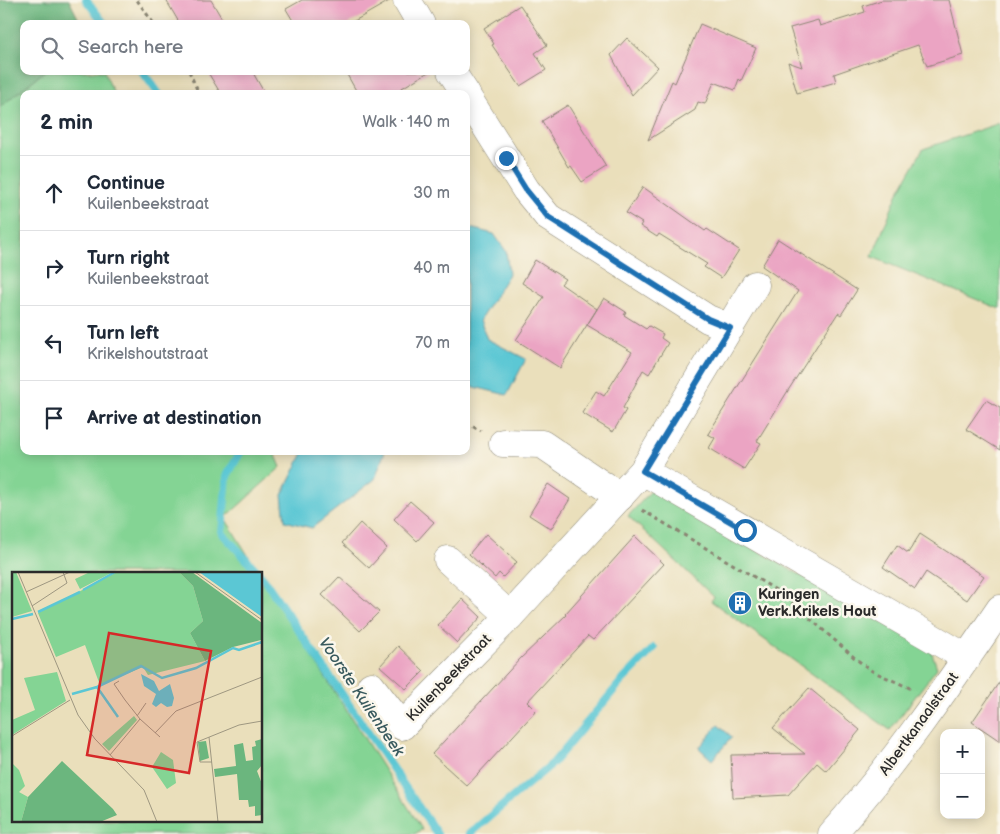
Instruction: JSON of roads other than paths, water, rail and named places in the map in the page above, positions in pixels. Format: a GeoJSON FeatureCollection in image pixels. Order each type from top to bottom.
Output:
{"type":"FeatureCollection","features":[{"type":"Feature","properties":{"kind":"street"},"geometry":{"type":"LineString","coordinates":[[407,0],[420,20]]}},
{"type":"Feature","properties":{"kind":"street"},"geometry":{"type":"LineString","coordinates":[[454,75],[463,90]]}},
{"type":"Feature","properties":{"kind":"street"},"geometry":{"type":"LineString","coordinates":[[470,100],[526,190],[548,217],[708,319],[730,328]]}},
{"type":"Feature","properties":{"kind":"street","name":"Kuilenbeekstraat"},"geometry":{"type":"LineString","coordinates":[[371,686],[402,726],[510,616],[643,471],[755,285]]}},
{"type":"Feature","properties":{"kind":"street"},"geometry":{"type":"LineString","coordinates":[[503,443],[542,444],[620,497]]}},
{"type":"Feature","properties":{"kind":"street"},"geometry":{"type":"LineString","coordinates":[[643,471],[967,658]]}},
{"type":"Feature","properties":{"kind":"street"},"geometry":{"type":"LineString","coordinates":[[448,560],[510,616]]}},
{"type":"Feature","properties":{"kind":"street","name":"Albertkanaalstraat"},"geometry":{"type":"LineString","coordinates":[[832,834],[863,799],[937,700],[1000,609]]}},
{"type":"Feature","properties":{"kind":"water"},"geometry":{"type":"Polygon","coordinates":[[[470,228],[494,234],[506,251],[509,274],[480,320],[487,339],[526,359],[507,395],[470,386],[470,228]]]}},
{"type":"Feature","properties":{"kind":"water"},"geometry":{"type":"Polygon","coordinates":[[[302,455],[384,455],[375,479],[312,528],[285,521],[282,495],[302,455]]]}},
{"type":"Feature","properties":{"kind":"water"},"geometry":{"type":"Polygon","coordinates":[[[718,725],[732,737],[712,760],[699,748],[718,725]]]}},
{"type":"Feature","properties":{"kind":"waterway","name":"Voorste Kuilenbeek"},"geometry":{"type":"LineString","coordinates":[[86,0],[102,20]]}},
{"type":"Feature","properties":{"kind":"waterway","name":"Voorste Kuilenbeek"},"geometry":{"type":"LineString","coordinates":[[145,75],[156,90]]}},
{"type":"Feature","properties":{"kind":"waterway","name":"Voorste Kuilenbeek"},"geometry":{"type":"LineString","coordinates":[[239,455],[227,476],[222,533],[258,572]]}},
{"type":"Feature","properties":{"kind":"waterway","name":"Voorste Kuilenbeek"},"geometry":{"type":"LineString","coordinates":[[262,576],[437,834]]}},
{"type":"Feature","properties":{"kind":"waterway","name":"Voorste Kuilenbeek"},"geometry":{"type":"LineString","coordinates":[[469,834],[553,763],[620,683],[654,648]]}},
{"type":"Feature","properties":{"kind":"place","name":"Kuringen Verk.Krikels Hout"},"geometry":{"type":"Point","coordinates":[740,603]}}]}
